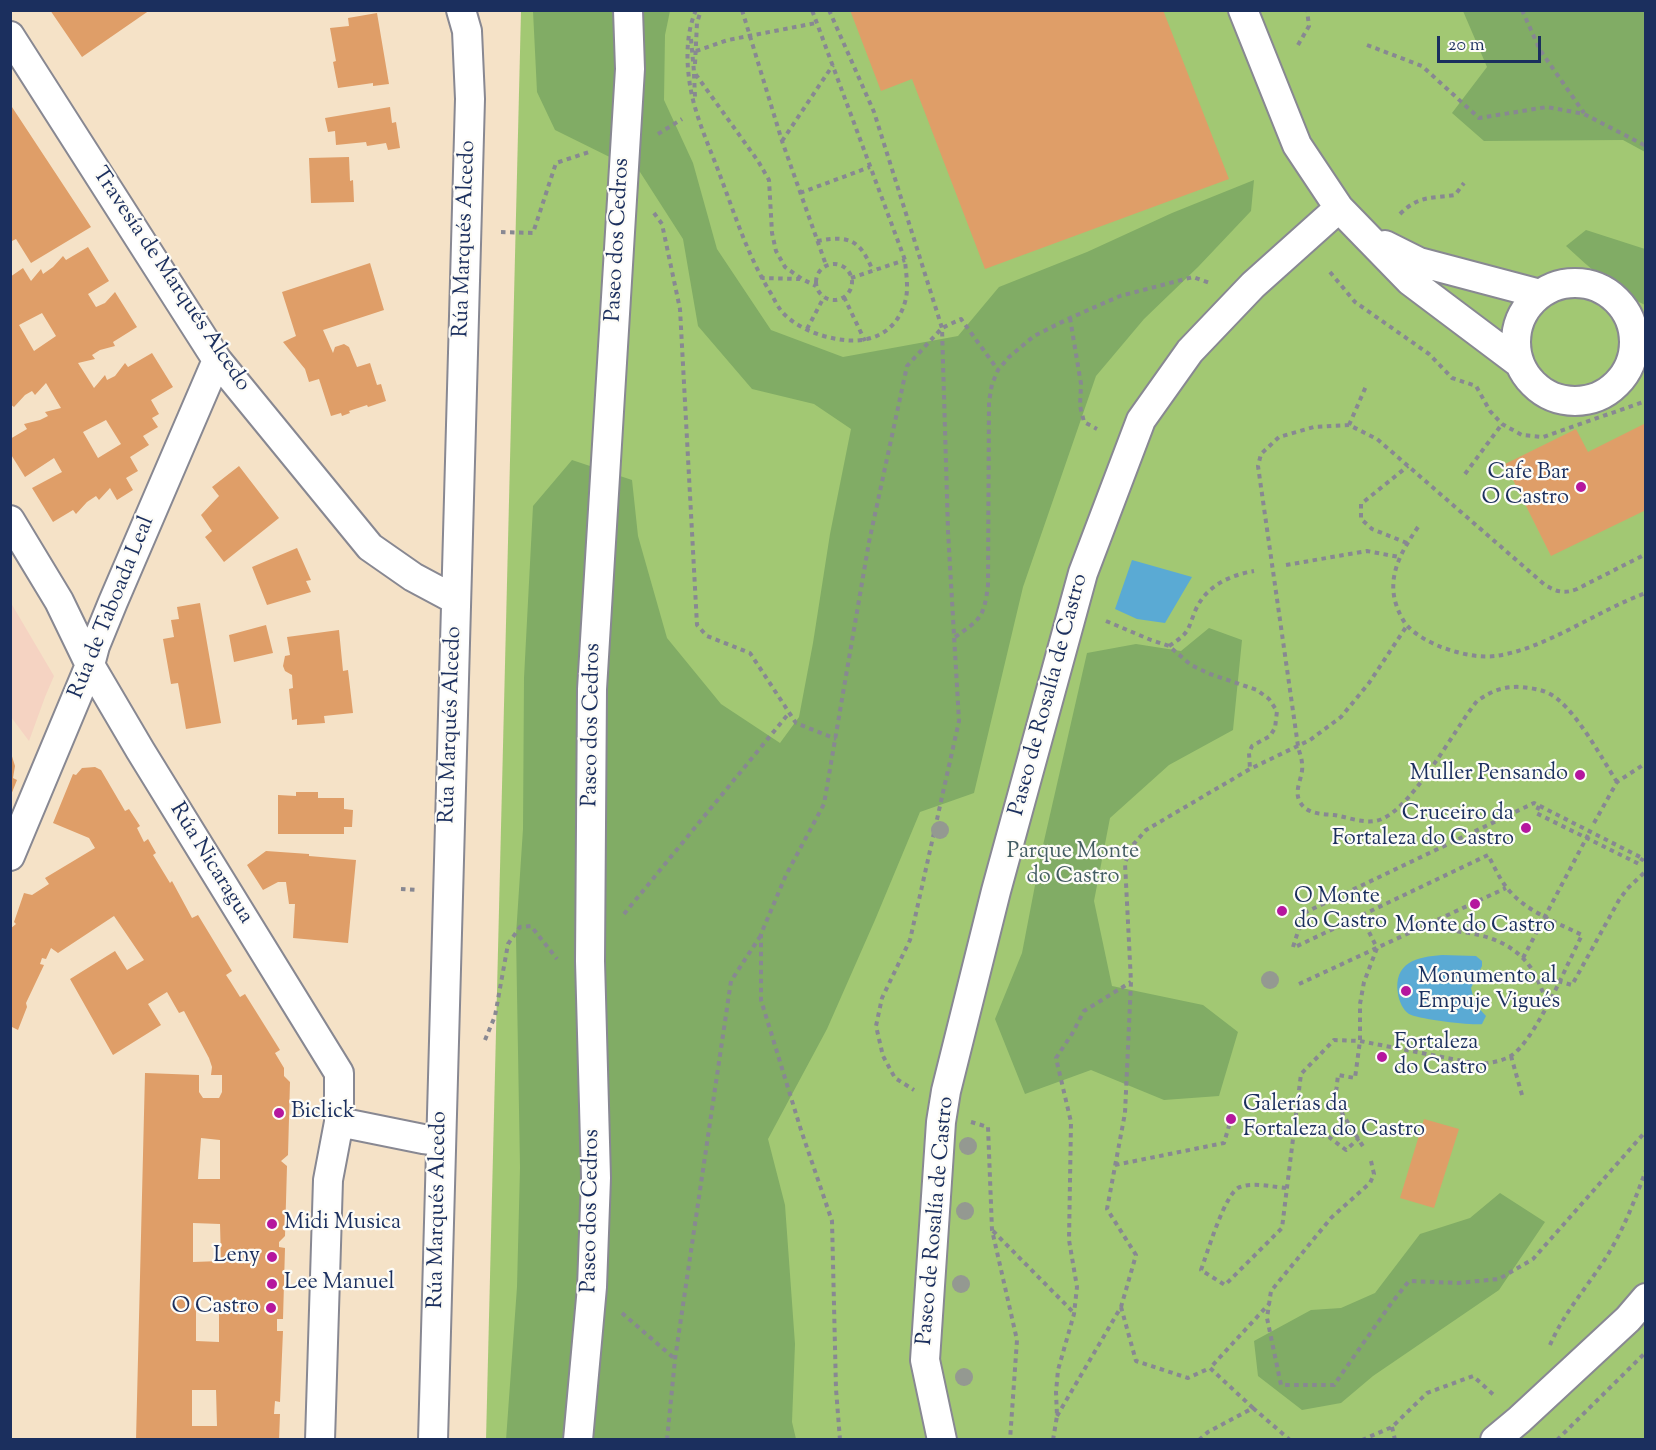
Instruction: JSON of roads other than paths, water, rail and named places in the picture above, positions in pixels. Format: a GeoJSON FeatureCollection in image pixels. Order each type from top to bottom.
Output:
{"type":"FeatureCollection","features":[{"type":"Feature","properties":{"kind":"street","name":"Rúa Marqués Alcedo"},"geometry":{"type":"LineString","coordinates":[[433,1440],[470,99],[466,31],[461,10]]}},
{"type":"Feature","properties":{"kind":"street","name":"Paseo dos Cedros"},"geometry":{"type":"LineString","coordinates":[[578,1440],[592,1287],[597,1178],[590,954],[592,689],[630,69],[628,10]]}},
{"type":"Feature","properties":{"kind":"street"},"geometry":{"type":"LineString","coordinates":[[1244,10],[1297,145],[1339,208],[1410,281],[1519,363]]}},
{"type":"Feature","properties":{"kind":"street","name":"Travesía de Marqués Alcedo"},"geometry":{"type":"LineString","coordinates":[[10,36],[218,360],[370,547],[413,577],[456,600]]}},
{"type":"Feature","properties":{"kind":"street","name":"Paseo de Rosalía de Castro"},"geometry":{"type":"LineString","coordinates":[[942,1440],[925,1360],[941,1122],[946,1091],[996,891],[1083,573],[1141,420],[1147,411],[1190,351],[1253,285],[1339,208]]}},
{"type":"Feature","properties":{"kind":"street"},"geometry":{"type":"LineString","coordinates":[[1370,238],[1419,262],[1540,294]]}},
{"type":"Feature","properties":{"kind":"street"},"geometry":{"type":"LineString","coordinates":[[1583,284],[1602,290],[1636,315],[1633,351],[1628,367],[1619,381],[1606,392],[1591,399],[1575,402],[1558,399],[1542,392],[1530,381],[1519,363],[1515,344],[1518,325],[1526,308],[1540,294],[1553,287],[1583,284]]}},
{"type":"Feature","properties":{"kind":"street","name":"Rúa de Taboada Leal"},"geometry":{"type":"LineString","coordinates":[[10,856],[90,665],[95,646],[113,602],[218,360]]}},
{"type":"Feature","properties":{"kind":"street","name":"Rúa Nicaragua"},"geometry":{"type":"LineString","coordinates":[[10,520],[59,601],[90,665],[339,1073],[339,1122],[328,1180],[320,1440]]}},
{"type":"Feature","properties":{"kind":"street"},"geometry":{"type":"LineString","coordinates":[[339,1122],[441,1141]]}},
{"type":"Feature","properties":{"kind":"street"},"geometry":{"type":"LineString","coordinates":[[1495,1440],[1628,1319],[1646,1298]]}},
{"type":"Feature","properties":{"kind":"water"},"geometry":{"type":"Polygon","coordinates":[[[1132,560],[1192,577],[1165,623],[1137,619],[1115,609],[1132,560]]]}},
{"type":"Feature","properties":{"kind":"water"},"geometry":{"type":"Polygon","coordinates":[[[1476,956],[1482,961],[1482,966],[1471,988],[1475,1004],[1486,1016],[1482,1024],[1423,1018],[1409,1014],[1403,1008],[1397,983],[1403,968],[1424,957],[1476,956]]]}},
{"type":"Feature","properties":{"kind":"place","name":"Cafe Bar O Castro"},"geometry":{"type":"Point","coordinates":[1581,487]}},
{"type":"Feature","properties":{"kind":"place","name":"Muller Pensando"},"geometry":{"type":"Point","coordinates":[1580,775]}},
{"type":"Feature","properties":{"kind":"place","name":"Cruceiro da Fortaleza do Castro"},"geometry":{"type":"Point","coordinates":[1526,828]}},
{"type":"Feature","properties":{"kind":"place","name":"Monte do Castro"},"geometry":{"type":"Point","coordinates":[1475,904]}},
{"type":"Feature","properties":{"kind":"place","name":"O Monte do Castro"},"geometry":{"type":"Point","coordinates":[1282,911]}},
{"type":"Feature","properties":{"kind":"place","name":"Monumento al Empuje Vigués"},"geometry":{"type":"Point","coordinates":[1406,991]}},
{"type":"Feature","properties":{"kind":"place","name":"Fortaleza do Castro"},"geometry":{"type":"Point","coordinates":[1382,1057]}},
{"type":"Feature","properties":{"kind":"place","name":"Biclick"},"geometry":{"type":"Point","coordinates":[279,1113]}},
{"type":"Feature","properties":{"kind":"place","name":"Galerías da Fortaleza do Castro"},"geometry":{"type":"Point","coordinates":[1231,1119]}},
{"type":"Feature","properties":{"kind":"place","name":"Midi Musica"},"geometry":{"type":"Point","coordinates":[272,1224]}},
{"type":"Feature","properties":{"kind":"place","name":"Leny"},"geometry":{"type":"Point","coordinates":[272,1257]}},
{"type":"Feature","properties":{"kind":"place","name":"Lee Manuel"},"geometry":{"type":"Point","coordinates":[272,1284]}},
{"type":"Feature","properties":{"kind":"place","name":"O Castro"},"geometry":{"type":"Point","coordinates":[271,1308]}},
{"type":"Feature","properties":{"kind":"park label","name":"Parque Monte do Castro"},"geometry":{"type":"Point","coordinates":[1073,866]}}]}
